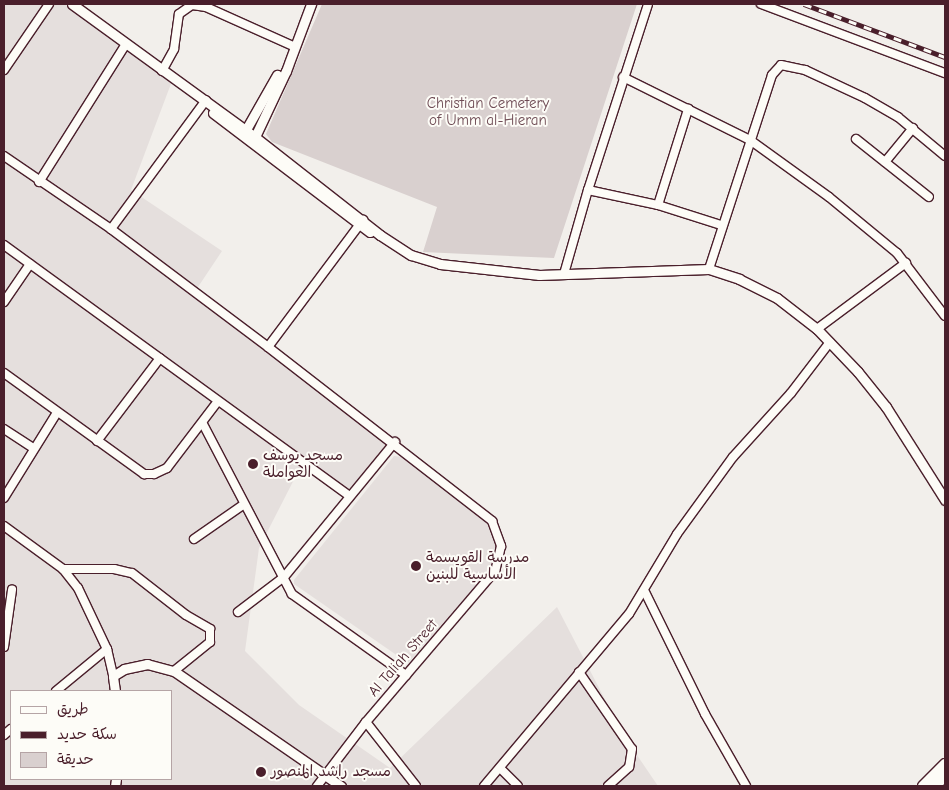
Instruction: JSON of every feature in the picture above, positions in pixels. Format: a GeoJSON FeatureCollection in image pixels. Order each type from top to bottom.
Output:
{"type":"FeatureCollection","features":[{"type":"Feature","properties":{"kind":"main road"},"geometry":{"type":"LineString","coordinates":[[923,786],[945,764]]}},
{"type":"Feature","properties":{"kind":"main road"},"geometry":{"type":"LineString","coordinates":[[935,786],[945,776]]}},
{"type":"Feature","properties":{"kind":"street"},"geometry":{"type":"LineString","coordinates":[[4,70],[49,4]]}},
{"type":"Feature","properties":{"kind":"street"},"geometry":{"type":"LineString","coordinates":[[72,4],[204,102],[361,223],[411,255],[440,264],[564,274],[709,269],[739,279],[777,298],[817,329],[886,407],[945,500]]}},
{"type":"Feature","properties":{"kind":"street"},"geometry":{"type":"LineString","coordinates":[[244,133],[288,58],[312,4]]}},
{"type":"Feature","properties":{"kind":"street"},"geometry":{"type":"LineString","coordinates":[[564,274],[623,76],[648,4]]}},
{"type":"Feature","properties":{"kind":"street"},"geometry":{"type":"LineString","coordinates":[[762,4],[945,73]]}},
{"type":"Feature","properties":{"kind":"street"},"geometry":{"type":"LineString","coordinates":[[162,71],[174,49],[179,14],[192,5],[206,6],[293,46]]}},
{"type":"Feature","properties":{"kind":"street"},"geometry":{"type":"LineString","coordinates":[[39,182],[126,44]]}},
{"type":"Feature","properties":{"kind":"street"},"geometry":{"type":"LineString","coordinates":[[254,140],[286,70],[288,58]]}},
{"type":"Feature","properties":{"kind":"street"},"geometry":{"type":"LineString","coordinates":[[709,269],[721,224],[776,68],[786,64],[851,90],[912,128],[945,156]]}},
{"type":"Feature","properties":{"kind":"street"},"geometry":{"type":"LineString","coordinates":[[623,76],[750,140],[829,197],[889,245],[906,263],[945,316]]}},
{"type":"Feature","properties":{"kind":"street"},"geometry":{"type":"LineString","coordinates":[[110,229],[204,102]]}},
{"type":"Feature","properties":{"kind":"street"},"geometry":{"type":"LineString","coordinates":[[658,205],[688,108]]}},
{"type":"Feature","properties":{"kind":"street"},"geometry":{"type":"LineString","coordinates":[[885,162],[912,128]]}},
{"type":"Feature","properties":{"kind":"street"},"geometry":{"type":"LineString","coordinates":[[856,139],[929,197]]}},
{"type":"Feature","properties":{"kind":"street"},"geometry":{"type":"LineString","coordinates":[[4,156],[39,182],[110,229],[395,442],[348,495],[284,577],[238,612]]}},
{"type":"Feature","properties":{"kind":"street"},"geometry":{"type":"LineString","coordinates":[[588,190],[658,205],[721,224]]}},
{"type":"Feature","properties":{"kind":"street"},"geometry":{"type":"LineString","coordinates":[[268,347],[361,223]]}},
{"type":"Feature","properties":{"kind":"street"},"geometry":{"type":"LineString","coordinates":[[4,245],[348,495]]}},
{"type":"Feature","properties":{"kind":"street"},"geometry":{"type":"LineString","coordinates":[[817,329],[906,263]]}},
{"type":"Feature","properties":{"kind":"street"},"geometry":{"type":"LineString","coordinates":[[4,302],[30,264]]}},
{"type":"Feature","properties":{"kind":"street"},"geometry":{"type":"LineString","coordinates":[[484,786],[645,592],[677,534],[733,457],[791,393],[830,342]]}},
{"type":"Feature","properties":{"kind":"street"},"geometry":{"type":"LineString","coordinates":[[97,441],[160,358]]}},
{"type":"Feature","properties":{"kind":"street"},"geometry":{"type":"LineString","coordinates":[[4,373],[56,414],[144,474],[154,474],[167,468],[203,424],[218,401]]}},
{"type":"Feature","properties":{"kind":"street"},"geometry":{"type":"LineString","coordinates":[[4,498],[33,448],[56,414]]}},
{"type":"Feature","properties":{"kind":"street"},"geometry":{"type":"LineString","coordinates":[[203,424],[243,505],[292,594],[406,675]]}},
{"type":"Feature","properties":{"kind":"street"},"geometry":{"type":"LineString","coordinates":[[4,429],[33,448]]}},
{"type":"Feature","properties":{"kind":"street","name":"Al Taliah Street"},"geometry":{"type":"LineString","coordinates":[[317,786],[366,722],[495,571],[501,546],[492,521],[483,511],[395,442]]}},
{"type":"Feature","properties":{"kind":"street"},"geometry":{"type":"LineString","coordinates":[[194,539],[243,505]]}},
{"type":"Feature","properties":{"kind":"street"},"geometry":{"type":"LineString","coordinates":[[4,526],[63,569],[86,602],[106,649],[115,690]]}},
{"type":"Feature","properties":{"kind":"street"},"geometry":{"type":"LineString","coordinates":[[63,569],[114,569],[132,573],[186,615],[210,629],[210,642],[174,671]]}},
{"type":"Feature","properties":{"kind":"street"},"geometry":{"type":"LineString","coordinates":[[4,647],[12,590]]}},
{"type":"Feature","properties":{"kind":"street"},"geometry":{"type":"LineString","coordinates":[[645,592],[705,714],[746,786]]}},
{"type":"Feature","properties":{"kind":"street"},"geometry":{"type":"LineString","coordinates":[[57,690],[106,649]]}},
{"type":"Feature","properties":{"kind":"street"},"geometry":{"type":"LineString","coordinates":[[113,676],[142,664],[174,671],[341,786]]}},
{"type":"Feature","properties":{"kind":"street"},"geometry":{"type":"LineString","coordinates":[[579,672],[632,749],[629,766],[608,786]]}},
{"type":"Feature","properties":{"kind":"street"},"geometry":{"type":"LineString","coordinates":[[366,722],[416,786]]}},
{"type":"Feature","properties":{"kind":"street"},"geometry":{"type":"LineString","coordinates":[[500,768],[518,786]]}},
{"type":"Feature","properties":{"kind":"shaded area"},"geometry":{"type":"Polygon","coordinates":[[[4,4],[65,4],[172,81],[131,190],[222,251],[196,290],[395,439],[351,493],[303,462],[259,548],[245,651],[299,705],[390,768],[557,607],[624,736],[658,786],[4,786],[4,4]]]}},
{"type":"Feature","properties":{"kind":"shaded area"},"geometry":{"type":"Polygon","coordinates":[[[394,456],[402,457],[490,523],[497,545],[492,567],[408,663],[294,584],[294,580],[394,456]]]}},
{"type":"Feature","properties":{"kind":"green space","name":"Christian Cemetery of Umm al-Hieran"},"geometry":{"type":"Polygon","coordinates":[[[322,4],[637,4],[554,258],[423,252],[437,207],[272,142],[266,134],[322,4]]]}},
{"type":"Feature","properties":{"kind":"railway"},"geometry":{"type":"LineString","coordinates":[[804,4],[945,57]]}},
{"type":"Feature","properties":{"kind":"place","name":"مسجد يوسف العواملة"},"geometry":{"type":"Point","coordinates":[253,464]}},
{"type":"Feature","properties":{"kind":"place","name":"مدرسة القويسمة الأساسية للبنين"},"geometry":{"type":"Point","coordinates":[416,566]}},
{"type":"Feature","properties":{"kind":"place","name":"مسجد راشد المنصور"},"geometry":{"type":"Point","coordinates":[261,772]}}]}
